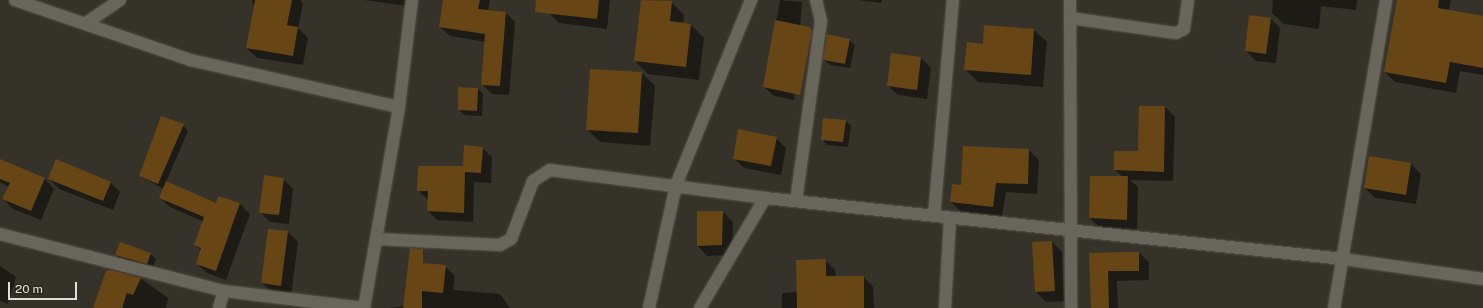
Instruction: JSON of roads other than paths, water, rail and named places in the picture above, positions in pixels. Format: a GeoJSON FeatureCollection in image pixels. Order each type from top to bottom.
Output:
{"type":"FeatureCollection","features":[{"type":"Feature","properties":{"kind":"street"},"geometry":{"type":"LineString","coordinates":[[15,0],[86,23],[190,60],[399,107]]}},
{"type":"Feature","properties":{"kind":"street"},"geometry":{"type":"LineString","coordinates":[[86,23],[120,0]]}},
{"type":"Feature","properties":{"kind":"street"},"geometry":{"type":"LineString","coordinates":[[0,234],[224,291],[364,308],[399,107],[412,0]]}},
{"type":"Feature","properties":{"kind":"street"},"geometry":{"type":"LineString","coordinates":[[649,308],[676,185],[751,0]]}},
{"type":"Feature","properties":{"kind":"street"},"geometry":{"type":"LineString","coordinates":[[796,201],[821,21],[816,0]]}},
{"type":"Feature","properties":{"kind":"street"},"geometry":{"type":"LineString","coordinates":[[934,216],[953,0]]}},
{"type":"Feature","properties":{"kind":"street"},"geometry":{"type":"LineString","coordinates":[[1070,0],[1070,308]]}},
{"type":"Feature","properties":{"kind":"street"},"geometry":{"type":"LineString","coordinates":[[1070,18],[1176,33],[1184,29],[1188,0]]}},
{"type":"Feature","properties":{"kind":"street"},"geometry":{"type":"LineString","coordinates":[[1334,308],[1386,0]]}},
{"type":"Feature","properties":{"kind":"street"},"geometry":{"type":"LineString","coordinates":[[376,239],[500,245],[511,239],[533,181],[550,170],[676,185],[765,198],[1343,259],[1483,279]]}},
{"type":"Feature","properties":{"kind":"street"},"geometry":{"type":"LineString","coordinates":[[700,308],[765,198]]}},
{"type":"Feature","properties":{"kind":"street"},"geometry":{"type":"LineString","coordinates":[[945,308],[950,218]]}},
{"type":"Feature","properties":{"kind":"street"},"geometry":{"type":"LineString","coordinates":[[219,308],[224,291]]}}]}
